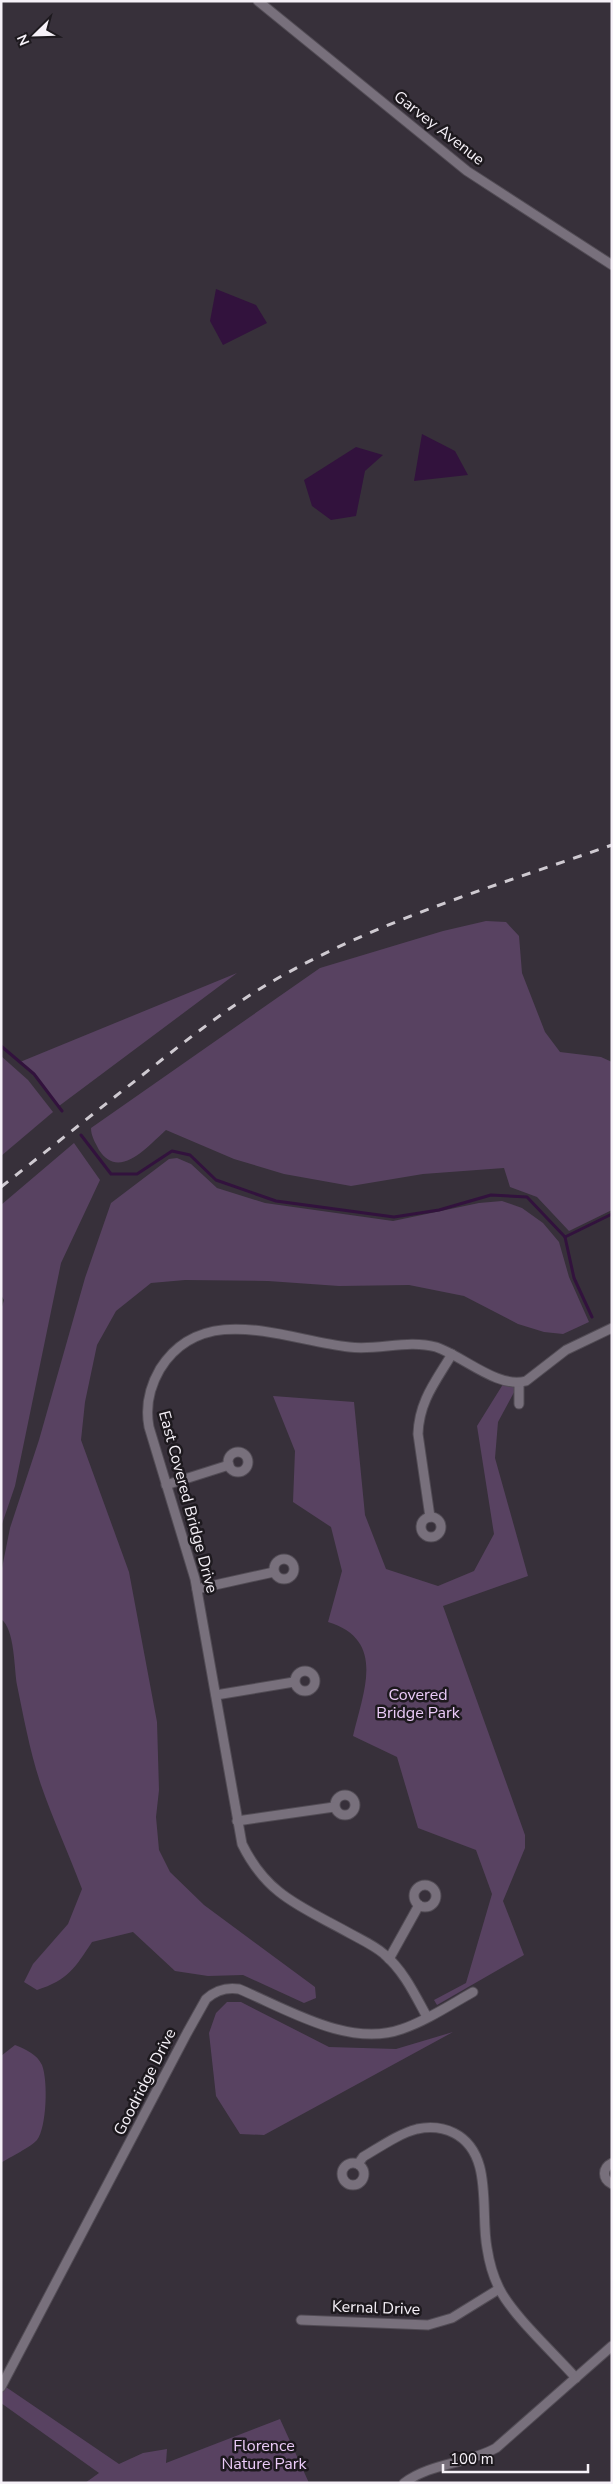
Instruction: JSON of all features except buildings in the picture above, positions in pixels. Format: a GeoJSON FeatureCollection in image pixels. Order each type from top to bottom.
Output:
{"type":"FeatureCollection","features":[{"type":"Feature","properties":{"kind":"street","name":"Garvey Avenue"},"geometry":{"type":"LineString","coordinates":[[258,1],[467,171],[612,265]]}},
{"type":"Feature","properties":{"kind":"street","name":"East Covered Bridge Drive"},"geometry":{"type":"LineString","coordinates":[[427,2018],[409,1984],[390,1959],[370,1945],[281,1895],[266,1882],[252,1864],[242,1844],[197,1589],[149,1427],[146,1410],[148,1394],[154,1379],[171,1353],[198,1334],[220,1328],[241,1329],[349,1348],[425,1345],[452,1354],[497,1378],[518,1384]]}},
{"type":"Feature","properties":{"kind":"street"},"geometry":{"type":"LineString","coordinates":[[518,1404],[518,1384],[526,1381],[566,1350],[612,1328]]}},
{"type":"Feature","properties":{"kind":"street"},"geometry":{"type":"LineString","coordinates":[[430,1517],[418,1434],[418,1420],[420,1408],[452,1354]]}},
{"type":"Feature","properties":{"kind":"street"},"geometry":{"type":"LineString","coordinates":[[166,1485],[229,1466]]}},
{"type":"Feature","properties":{"kind":"street"},"geometry":{"type":"LineString","coordinates":[[197,1589],[274,1572]]}},
{"type":"Feature","properties":{"kind":"street"},"geometry":{"type":"LineString","coordinates":[[216,1695],[294,1682]]}},
{"type":"Feature","properties":{"kind":"street"},"geometry":{"type":"LineString","coordinates":[[237,1821],[334,1806]]}},
{"type":"Feature","properties":{"kind":"street"},"geometry":{"type":"LineString","coordinates":[[390,1959],[419,1905]]}},
{"type":"Feature","properties":{"kind":"street","name":"Goodridge Drive"},"geometry":{"type":"LineString","coordinates":[[1,2387],[206,1999],[230,1987],[239,1989],[337,2030],[378,2035],[394,2032],[427,2018],[473,1992]]}},
{"type":"Feature","properties":{"kind":"street"},"geometry":{"type":"LineString","coordinates":[[358,2164],[363,2157],[405,2134],[424,2128],[445,2129],[458,2135],[469,2144],[476,2155],[480,2168],[486,2247],[499,2289],[515,2310],[576,2378]]}},
{"type":"Feature","properties":{"kind":"street"},"geometry":{"type":"LineString","coordinates":[[612,2164],[607,2167],[604,2173],[606,2180],[612,2184]]}},
{"type":"Feature","properties":{"kind":"street","name":"Kernal Drive"},"geometry":{"type":"LineString","coordinates":[[301,2320],[428,2326],[452,2318],[499,2289]]}},
{"type":"Feature","properties":{"kind":"street"},"geometry":{"type":"LineString","coordinates":[[404,2483],[423,2472],[480,2456],[496,2448],[612,2346]]}},
{"type":"Feature","properties":{"kind":"green space"},"geometry":{"type":"Polygon","coordinates":[[[486,921],[506,922],[519,936],[522,973],[545,1032],[560,1052],[601,1057],[612,1062],[612,1210],[569,1231],[537,1197],[510,1187],[504,1168],[423,1174],[351,1186],[284,1174],[234,1159],[166,1130],[142,1152],[124,1162],[115,1162],[107,1159],[99,1150],[92,1136],[91,1128],[320,968],[443,931],[486,921]]]}},
{"type":"Feature","properties":{"kind":"green space"},"geometry":{"type":"Polygon","coordinates":[[[237,973],[59,1106],[34,1074],[20,1062],[237,973]]]}},
{"type":"Feature","properties":{"kind":"green space"},"geometry":{"type":"Polygon","coordinates":[[[1,1056],[28,1080],[53,1112],[1,1156],[1,1056]]]}},
{"type":"Feature","properties":{"kind":"green space"},"geometry":{"type":"Polygon","coordinates":[[[74,1143],[100,1180],[61,1263],[15,1486],[1,1527],[1,1310],[4,1300],[1,1295],[1,1205],[74,1143]]]}},
{"type":"Feature","properties":{"kind":"green space"},"geometry":{"type":"Polygon","coordinates":[[[177,1158],[191,1164],[217,1188],[265,1203],[393,1221],[479,1203],[502,1201],[522,1208],[543,1223],[559,1242],[569,1277],[589,1322],[563,1334],[544,1332],[518,1324],[464,1296],[409,1285],[339,1286],[268,1281],[185,1280],[151,1283],[116,1311],[97,1345],[85,1402],[81,1440],[129,1572],[157,1722],[159,1790],[156,1817],[159,1850],[170,1872],[204,1905],[315,1987],[316,1998],[304,2003],[243,1975],[208,1976],[175,1971],[133,1932],[92,1942],[70,1972],[48,1986],[37,1990],[24,1982],[33,1964],[68,1924],[82,1889],[41,1785],[27,1735],[9,1631],[1,1619],[1,1573],[10,1528],[39,1440],[85,1278],[111,1203],[169,1159],[177,1158]]]}},
{"type":"Feature","properties":{"kind":"green space","name":"Covered Bridge Park"},"geometry":{"type":"Polygon","coordinates":[[[505,1381],[519,1383],[498,1422],[495,1458],[528,1576],[443,1606],[525,1835],[525,1848],[503,1901],[524,1955],[437,2005],[434,2000],[466,1983],[492,1894],[476,1850],[418,1828],[397,1757],[353,1736],[365,1685],[366,1669],[364,1654],[358,1641],[346,1630],[328,1622],[342,1571],[331,1527],[293,1502],[295,1451],[273,1396],[354,1402],[365,1515],[386,1569],[438,1586],[474,1571],[494,1534],[477,1426],[505,1381]]]}},
{"type":"Feature","properties":{"kind":"green space"},"geometry":{"type":"Polygon","coordinates":[[[227,2002],[241,2002],[329,2047],[396,2049],[453,2032],[264,2135],[240,2134],[216,2096],[209,2033],[216,2013],[227,2002]]]}},
{"type":"Feature","properties":{"kind":"green space"},"geometry":{"type":"Polygon","coordinates":[[[15,2045],[34,2055],[42,2065],[45,2081],[45,2115],[37,2140],[1,2163],[1,2056],[15,2045]]]}},
{"type":"Feature","properties":{"kind":"green space","name":"Florence Nature Park"},"geometry":{"type":"Polygon","coordinates":[[[3,2385],[119,2464],[143,2453],[167,2449],[166,2463],[280,2419],[309,2483],[85,2483],[99,2473],[1,2403],[3,2385]]]}},
{"type":"Feature","properties":{"kind":"shaded area"},"geometry":{"type":"Polygon","coordinates":[[[216,289],[256,305],[267,323],[223,345],[210,321],[216,289]]]}},
{"type":"Feature","properties":{"kind":"shaded area"},"geometry":{"type":"Polygon","coordinates":[[[422,434],[455,451],[468,475],[414,481],[422,434]]]}},
{"type":"Feature","properties":{"kind":"shaded area"},"geometry":{"type":"Polygon","coordinates":[[[356,447],[383,455],[365,471],[356,516],[331,520],[312,506],[304,480],[356,447]]]}},
{"type":"Feature","properties":{"kind":"waterway"},"geometry":{"type":"LineString","coordinates":[[1,1046],[34,1074],[62,1111]]}},
{"type":"Feature","properties":{"kind":"waterway"},"geometry":{"type":"LineString","coordinates":[[81,1135],[111,1174],[137,1174],[172,1151],[190,1155],[216,1180],[276,1201],[394,1217],[439,1210],[491,1195],[527,1197],[565,1237],[612,1214]]}},
{"type":"Feature","properties":{"kind":"waterway"},"geometry":{"type":"LineString","coordinates":[[565,1237],[574,1278],[592,1317]]}},
{"type":"Feature","properties":{"kind":"railway"},"geometry":{"type":"LineString","coordinates":[[1,1187],[194,1035],[269,983],[327,952],[366,934],[447,902],[612,845]]}}]}
